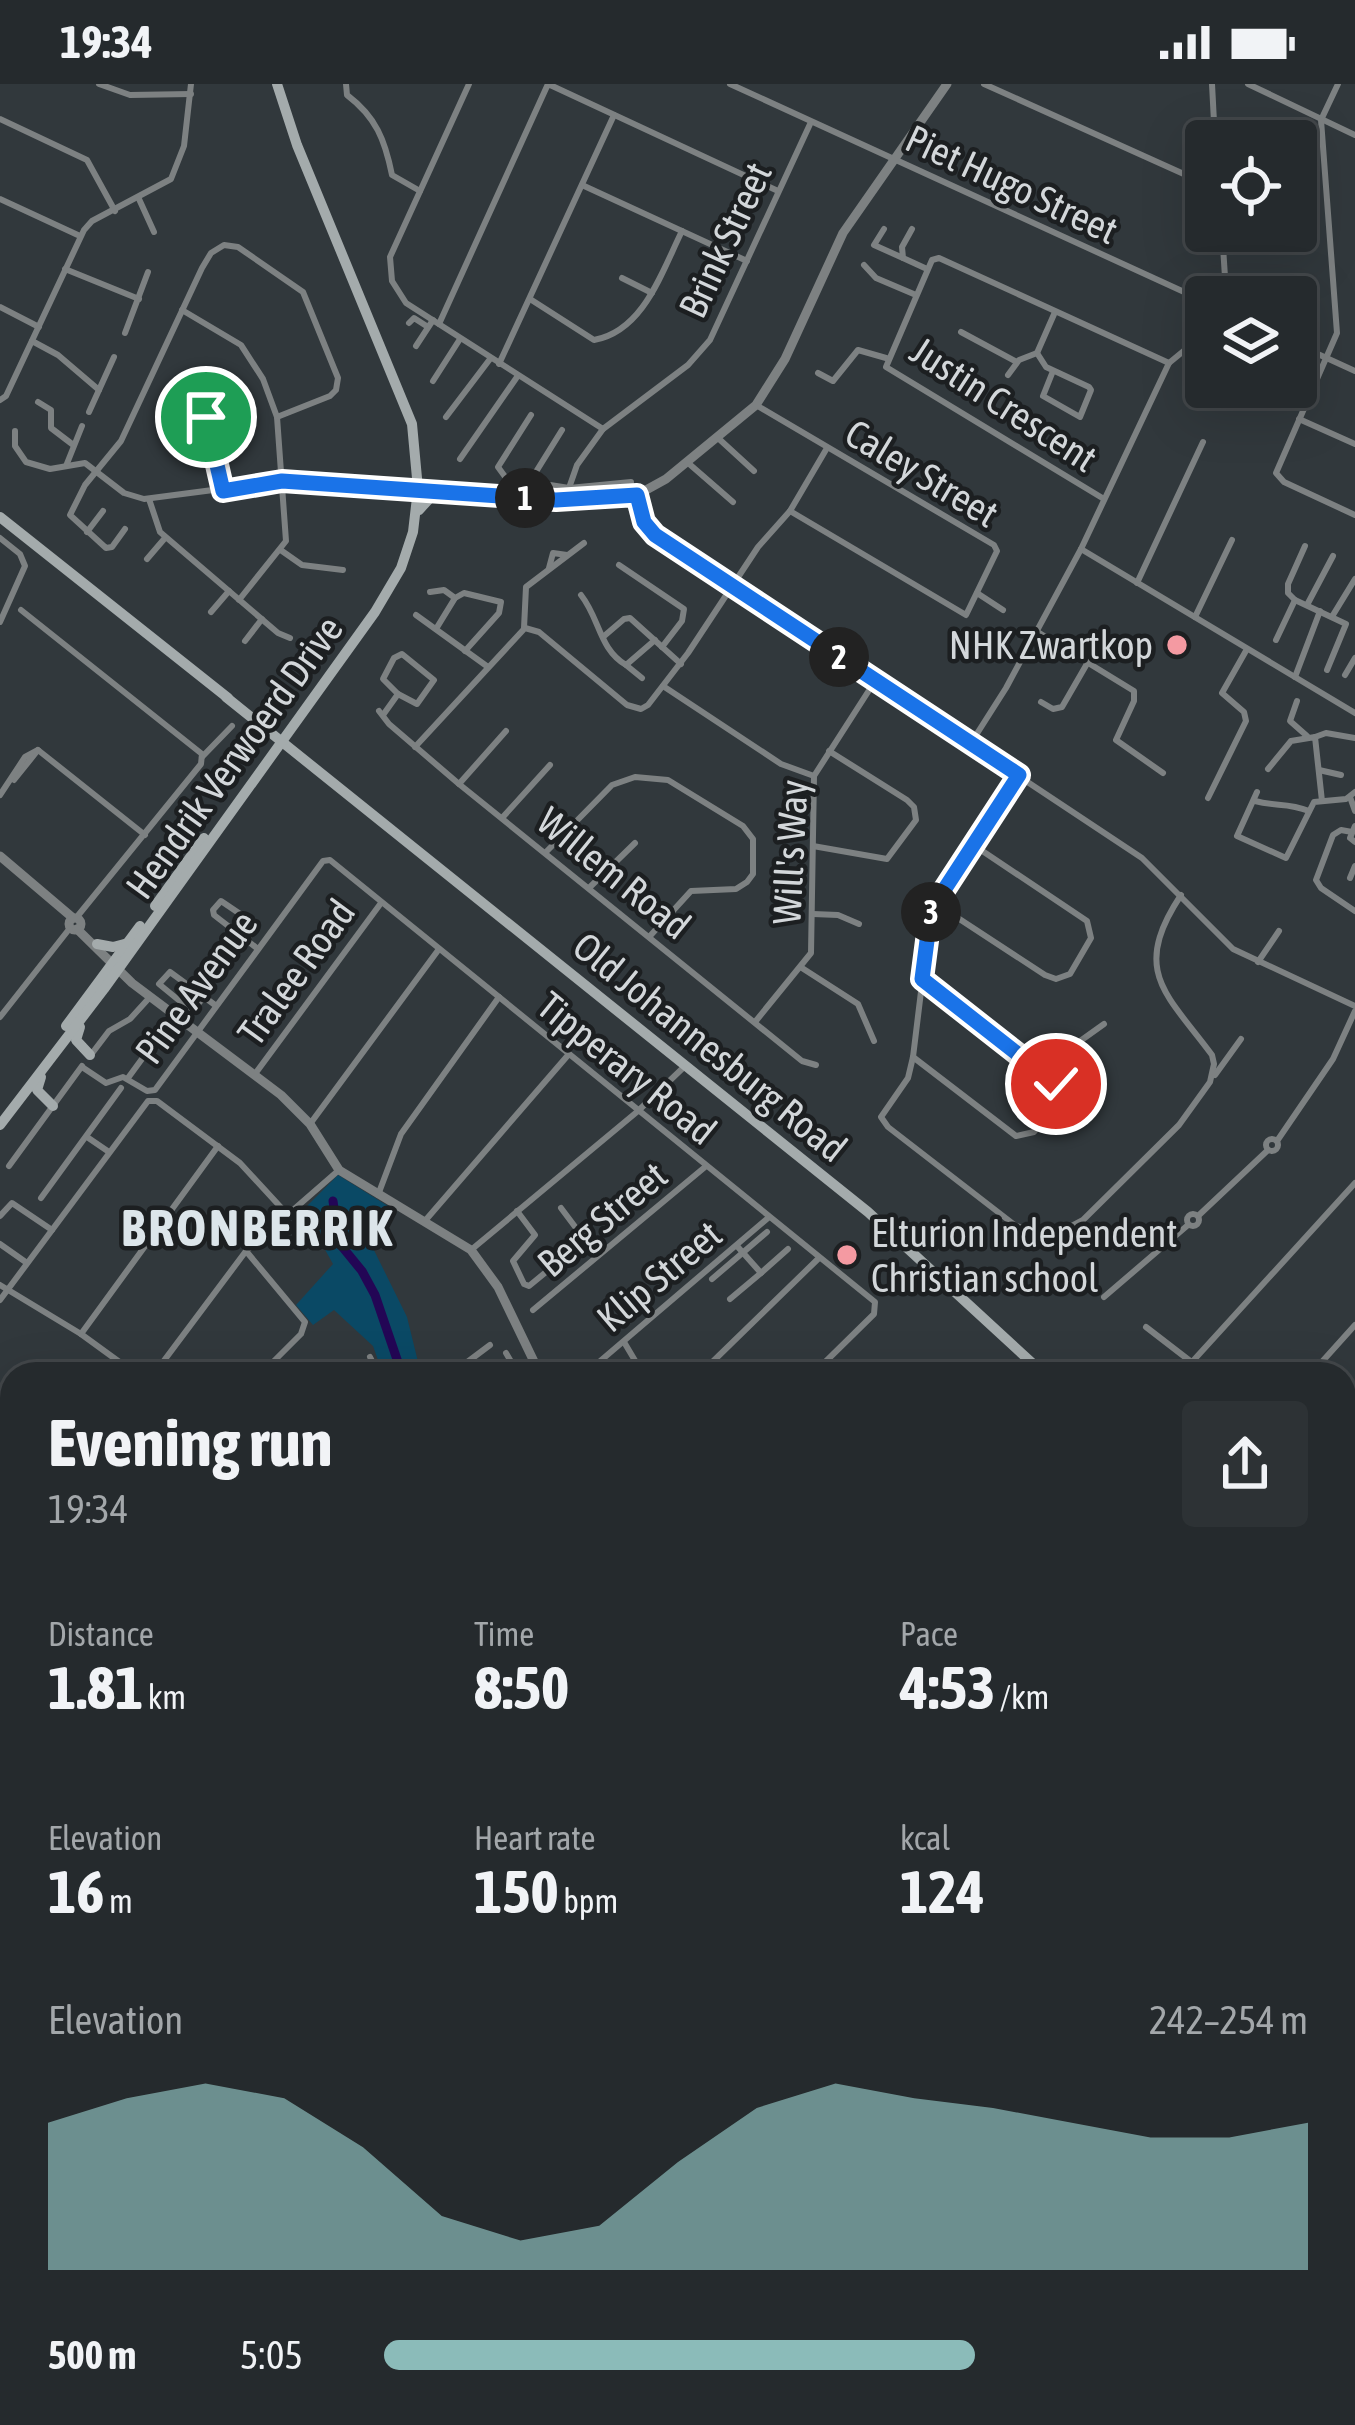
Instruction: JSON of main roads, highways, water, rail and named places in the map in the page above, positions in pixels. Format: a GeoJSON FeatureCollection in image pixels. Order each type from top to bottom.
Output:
{"type":"FeatureCollection","features":[{"type":"Feature","properties":{"kind":"main road","name":"Hendrik Verwoerd Drive"},"geometry":{"type":"LineString","coordinates":[[0,1125],[104,989],[128,943],[390,589],[408,549],[416,489],[412,424],[296,145],[278,84]]}},
{"type":"Feature","properties":{"kind":"main road","name":"Hendrik Verwoerd Drive"},"geometry":{"type":"LineString","coordinates":[[0,1115],[116,965],[385,587],[408,530],[416,489]]}},
{"type":"Feature","properties":{"kind":"main road"},"geometry":{"type":"LineString","coordinates":[[415,519],[426,501],[457,494]]}},
{"type":"Feature","properties":{"kind":"main road","name":"Old Johannesburg Road"},"geometry":{"type":"LineString","coordinates":[[0,517],[868,1212],[1031,1362]]}},
{"type":"Feature","properties":{"kind":"main road"},"geometry":{"type":"LineString","coordinates":[[97,944],[128,943]]}},
{"type":"Feature","properties":{"kind":"main road"},"geometry":{"type":"LineString","coordinates":[[90,1055],[78,1046],[76,1034],[104,989]]}},
{"type":"Feature","properties":{"kind":"main road"},"geometry":{"type":"LineString","coordinates":[[22,1096],[32,1094],[50,1103],[37,1090],[37,1082],[65,1039]]}},
{"type":"Feature","properties":{"kind":"waterway"},"geometry":{"type":"LineString","coordinates":[[333,1201],[338,1237]]}},
{"type":"Feature","properties":{"kind":"waterway"},"geometry":{"type":"LineString","coordinates":[[317,1216],[362,1271],[398,1362]]}},
{"type":"Feature","properties":{"kind":"place","name":"NHK Zwartkop"},"geometry":{"type":"Point","coordinates":[1177,645]}},
{"type":"Feature","properties":{"kind":"place","name":"Elturion Independent Christian school"},"geometry":{"type":"Point","coordinates":[847,1255]}},
{"type":"Feature","properties":{"kind":"district","name":"BRONBERRIK"},"geometry":{"type":"Point","coordinates":[258,1228]}}]}
